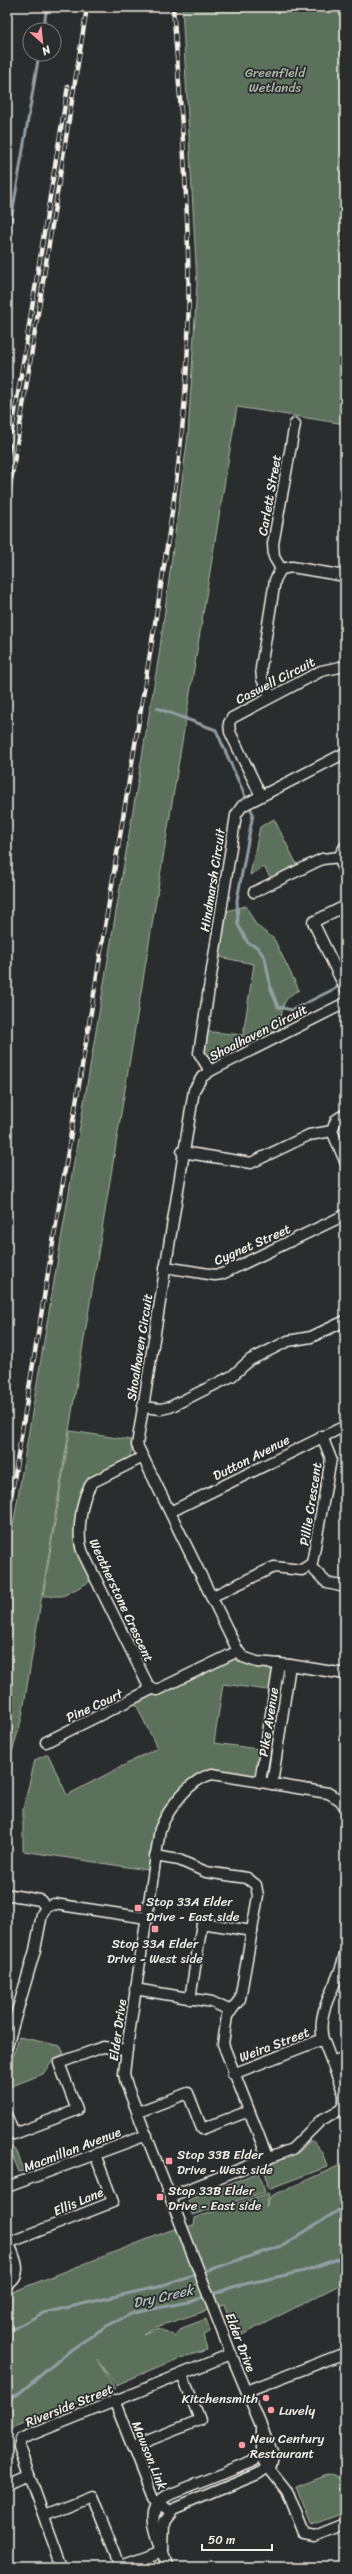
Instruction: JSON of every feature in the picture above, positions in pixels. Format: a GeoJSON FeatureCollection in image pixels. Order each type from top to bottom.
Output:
{"type":"FeatureCollection","features":[{"type":"Feature","properties":{"kind":"street","name":"Carlett Street"},"geometry":{"type":"LineString","coordinates":[[281,569],[274,557],[273,544],[295,424]]}},
{"type":"Feature","properties":{"kind":"street"},"geometry":{"type":"LineString","coordinates":[[271,697],[262,679],[261,668],[275,580],[281,569],[292,567],[345,576]]}},
{"type":"Feature","properties":{"kind":"street","name":"Caswell Circuit"},"geometry":{"type":"LineString","coordinates":[[257,798],[229,727],[235,715],[321,671],[345,666]]}},
{"type":"Feature","properties":{"kind":"street","name":"Hindmarsh Circuit"},"geometry":{"type":"LineString","coordinates":[[210,1072],[199,1053],[236,815],[242,806],[345,754]]}},
{"type":"Feature","properties":{"kind":"street"},"geometry":{"type":"LineString","coordinates":[[345,847],[341,851],[340,858],[345,873]]}},
{"type":"Feature","properties":{"kind":"street"},"geometry":{"type":"LineString","coordinates":[[254,892],[322,859],[340,858]]}},
{"type":"Feature","properties":{"kind":"street"},"geometry":{"type":"LineString","coordinates":[[343,984],[313,922],[345,906]]}},
{"type":"Feature","properties":{"kind":"street","name":"Shoalhaven Circuit"},"geometry":{"type":"LineString","coordinates":[[238,1651],[137,1445],[182,1152],[194,1090],[202,1077],[345,1003]]}},
{"type":"Feature","properties":{"kind":"street"},"geometry":{"type":"LineString","coordinates":[[345,1114],[336,1120],[332,1131],[345,1161]]}},
{"type":"Feature","properties":{"kind":"street"},"geometry":{"type":"LineString","coordinates":[[182,1152],[251,1162],[309,1135],[332,1131]]}},
{"type":"Feature","properties":{"kind":"street","name":"Cygnet Street"},"geometry":{"type":"LineString","coordinates":[[165,1267],[215,1275],[222,1274],[345,1215]]}},
{"type":"Feature","properties":{"kind":"street"},"geometry":{"type":"LineString","coordinates":[[143,1407],[160,1409],[170,1407],[232,1376],[250,1360],[288,1341],[311,1337],[345,1321]]}},
{"type":"Feature","properties":{"kind":"street","name":"Dutton Avenue"},"geometry":{"type":"LineString","coordinates":[[170,1512],[345,1426]]}},
{"type":"Feature","properties":{"kind":"street","name":"Pillie Crescent"},"geometry":{"type":"LineString","coordinates":[[211,1597],[274,1567],[302,1570],[310,1566],[315,1558],[331,1459],[322,1436]]}},
{"type":"Feature","properties":{"kind":"street","name":"Weatherstone Crescent"},"geometry":{"type":"LineString","coordinates":[[143,1457],[93,1482],[87,1489],[79,1545],[146,1681],[152,1690]]}},
{"type":"Feature","properties":{"kind":"street"},"geometry":{"type":"LineString","coordinates":[[310,1566],[327,1584],[345,1587]]}},
{"type":"Feature","properties":{"kind":"street"},"geometry":{"type":"LineString","coordinates":[[152,1690],[157,1690],[238,1651],[243,1658],[257,1662],[290,1665],[345,1674]]}},
{"type":"Feature","properties":{"kind":"street","name":"Pike Avenue"},"geometry":{"type":"LineString","coordinates":[[260,1782],[279,1664]]}},
{"type":"Feature","properties":{"kind":"street","name":"Pike Avenue"},"geometry":{"type":"LineString","coordinates":[[272,1784],[290,1665]]}},
{"type":"Feature","properties":{"kind":"street","name":"Pine Court"},"geometry":{"type":"LineString","coordinates":[[46,1742],[152,1690]]}},
{"type":"Feature","properties":{"kind":"street","name":"Elder Drive"},"geometry":{"type":"LineString","coordinates":[[269,2467],[273,2454],[268,2437],[261,2428],[231,2354],[126,2083],[124,2074],[155,1856],[160,1829],[165,1818],[201,1777],[212,1774],[328,1793],[340,1800],[345,1806]]}},
{"type":"Feature","properties":{"kind":"street"},"geometry":{"type":"LineString","coordinates":[[155,1856],[179,1860],[206,1872],[252,1880],[256,1885],[258,1896],[240,1999],[226,2020],[223,2044],[233,2074],[268,2159]]}},
{"type":"Feature","properties":{"kind":"street"},"geometry":{"type":"LineString","coordinates":[[11,1895],[40,1900],[46,1907]]}},
{"type":"Feature","properties":{"kind":"street"},"geometry":{"type":"LineString","coordinates":[[7,2046],[36,1950],[42,1914],[46,1907],[54,1904],[147,1918]]}},
{"type":"Feature","properties":{"kind":"street"},"geometry":{"type":"LineString","coordinates":[[190,1999],[202,1923],[252,1931]]}},
{"type":"Feature","properties":{"kind":"street"},"geometry":{"type":"LineString","coordinates":[[171,2196],[268,2159],[295,2147],[321,2120],[340,2110],[345,2102],[344,2094],[323,2040],[322,2031],[327,2001],[342,1980],[345,1953]]}},
{"type":"Feature","properties":{"kind":"street"},"geometry":{"type":"LineString","coordinates":[[136,1989],[212,2002],[231,2011]]}},
{"type":"Feature","properties":{"kind":"street","name":"Weira Street"},"geometry":{"type":"LineString","coordinates":[[233,2074],[323,2040]]}},
{"type":"Feature","properties":{"kind":"street"},"geometry":{"type":"LineString","coordinates":[[7,2117],[14,2134],[77,2110],[59,2064],[103,2047],[127,2050]]}},
{"type":"Feature","properties":{"kind":"street"},"geometry":{"type":"LineString","coordinates":[[332,2062],[345,2057]]}},
{"type":"Feature","properties":{"kind":"street"},"geometry":{"type":"LineString","coordinates":[[138,2112],[188,2093],[202,2129],[249,2111]]}},
{"type":"Feature","properties":{"kind":"street","name":"Macmillan Avenue"},"geometry":{"type":"LineString","coordinates":[[7,2187],[147,2135]]}},
{"type":"Feature","properties":{"kind":"street","name":"Ellis Lane"},"geometry":{"type":"LineString","coordinates":[[8,2241],[113,2202],[96,2154]]}},
{"type":"Feature","properties":{"kind":"street"},"geometry":{"type":"LineString","coordinates":[[7,2284],[16,2277],[18,2271],[8,2241]]}},
{"type":"Feature","properties":{"kind":"street"},"geometry":{"type":"LineString","coordinates":[[247,2391],[345,2353]]}},
{"type":"Feature","properties":{"kind":"street","name":"Riverside Street"},"geometry":{"type":"LineString","coordinates":[[62,2567],[19,2447],[21,2439],[114,2400],[231,2354]]}},
{"type":"Feature","properties":{"kind":"street"},"geometry":{"type":"LineString","coordinates":[[132,2447],[200,2420],[182,2374]]}},
{"type":"Feature","properties":{"kind":"street","name":"Mawson Link"},"geometry":{"type":"LineString","coordinates":[[114,2400],[153,2499],[157,2504],[170,2512]]}},
{"type":"Feature","properties":{"kind":"street","name":"Elder Drive"},"geometry":{"type":"LineString","coordinates":[[258,2456],[262,2447],[261,2428]]}},
{"type":"Feature","properties":{"kind":"street"},"geometry":{"type":"LineString","coordinates":[[164,2551],[156,2537],[153,2514],[157,2504],[166,2496],[252,2462],[258,2456],[269,2467],[287,2491],[304,2534],[316,2536],[345,2524]]}},
{"type":"Feature","properties":{"kind":"street"},"geometry":{"type":"LineString","coordinates":[[167,2567],[164,2551],[163,2527],[170,2512],[179,2506],[251,2478],[269,2467]]}},
{"type":"Feature","properties":{"kind":"street"},"geometry":{"type":"LineString","coordinates":[[7,2484],[29,2475]]}},
{"type":"Feature","properties":{"kind":"street"},"geometry":{"type":"LineString","coordinates":[[44,2515],[92,2496],[119,2567],[164,2551]]}},
{"type":"Feature","properties":{"kind":"green space","name":"Greenfield Wetlands"},"geometry":{"type":"Polygon","coordinates":[[[182,7],[345,7],[345,424],[237,407],[22,1717],[7,1771],[7,1562],[159,655],[188,435],[197,283],[182,7]]]}},
{"type":"Feature","properties":{"kind":"green space"},"geometry":{"type":"Polygon","coordinates":[[[274,819],[299,869],[272,880],[264,867],[250,875],[260,827],[274,819]]]}},
{"type":"Feature","properties":{"kind":"green space"},"geometry":{"type":"Polygon","coordinates":[[[246,906],[256,925],[274,939],[299,990],[291,995],[283,1006],[280,1026],[273,1039],[210,1071],[202,1059],[202,1031],[243,1035],[254,964],[214,956],[219,913],[246,906]]]}},
{"type":"Feature","properties":{"kind":"green space"},"geometry":{"type":"Polygon","coordinates":[[[70,1431],[131,1440],[132,1451],[129,1458],[123,1463],[91,1478],[85,1484],[80,1496],[74,1542],[75,1548],[91,1581],[63,1596],[43,1596],[70,1431]]]}},
{"type":"Feature","properties":{"kind":"green space"},"geometry":{"type":"Polygon","coordinates":[[[238,1651],[279,1664],[275,1691],[223,1684],[214,1743],[265,1750],[260,1782],[201,1777],[165,1818],[153,1871],[23,1851],[23,1809],[35,1760],[48,1754],[67,1795],[157,1748],[134,1700],[238,1651]]]}},
{"type":"Feature","properties":{"kind":"green space"},"geometry":{"type":"Polygon","coordinates":[[[19,2037],[61,2046],[64,2054],[53,2059],[43,2074],[7,2088],[9,2056],[13,2056],[19,2037]]]}},
{"type":"Feature","properties":{"kind":"green space"},"geometry":{"type":"Polygon","coordinates":[[[312,2140],[322,2152],[327,2167],[268,2189],[266,2175],[261,2167],[299,2152],[312,2140]]]}},
{"type":"Feature","properties":{"kind":"green space"},"geometry":{"type":"Polygon","coordinates":[[[8,2145],[17,2152],[24,2171],[19,2172],[8,2145]]]}},
{"type":"Feature","properties":{"kind":"green space"},"geometry":{"type":"Polygon","coordinates":[[[345,2163],[345,2282],[236,2338],[224,2305],[153,2328],[143,2334],[159,2328],[175,2336],[182,2328],[206,2319],[210,2332],[203,2335],[207,2350],[180,2358],[116,2385],[97,2360],[115,2388],[7,2430],[7,2294],[171,2230],[194,2225],[195,2218],[268,2193],[269,2195],[266,2207],[271,2196],[345,2163]]]}},
{"type":"Feature","properties":{"kind":"green space"},"geometry":{"type":"Polygon","coordinates":[[[259,2172],[265,2192],[192,2215],[188,2200],[259,2172]]]}},
{"type":"Feature","properties":{"kind":"green space"},"geometry":{"type":"Polygon","coordinates":[[[330,2474],[345,2477],[341,2514],[311,2525],[296,2487],[330,2474]]]}},
{"type":"Feature","properties":{"kind":"waterway"},"geometry":{"type":"LineString","coordinates":[[44,22],[47,7]]}},
{"type":"Feature","properties":{"kind":"waterway"},"geometry":{"type":"LineString","coordinates":[[7,245],[38,62]]}},
{"type":"Feature","properties":{"kind":"waterway"},"geometry":{"type":"LineString","coordinates":[[157,708],[216,730],[253,814],[237,900],[238,925],[248,943],[257,947],[265,958],[271,989],[278,1007],[292,1010],[342,985]]}},
{"type":"Feature","properties":{"kind":"waterway","name":"Dry Creek"},"geometry":{"type":"LineString","coordinates":[[7,2332],[43,2313],[157,2287],[284,2245],[345,2206]]}},
{"type":"Feature","properties":{"kind":"waterway","name":"Dry Creek"},"geometry":{"type":"LineString","coordinates":[[7,2398],[17,2395],[72,2349],[105,2327],[133,2313],[193,2301],[236,2286],[304,2271],[345,2256]]}},
{"type":"Feature","properties":{"kind":"railway"},"geometry":{"type":"LineString","coordinates":[[7,506],[87,7]]}},
{"type":"Feature","properties":{"kind":"railway"},"geometry":{"type":"LineString","coordinates":[[7,1522],[155,623],[171,518],[184,412],[189,300],[187,216],[173,7]]}},
{"type":"Feature","properties":{"kind":"railway"},"geometry":{"type":"LineString","coordinates":[[7,461],[68,86]]}},
{"type":"Feature","properties":{"kind":"place","name":"Stop 33A Elder Drive - East side"},"geometry":{"type":"Point","coordinates":[138,1908]}},
{"type":"Feature","properties":{"kind":"place","name":"Stop 33A Elder Drive - West side"},"geometry":{"type":"Point","coordinates":[155,1929]}},
{"type":"Feature","properties":{"kind":"place","name":"Stop 33B Elder Drive - West side"},"geometry":{"type":"Point","coordinates":[169,2161]}},
{"type":"Feature","properties":{"kind":"place","name":"Stop 33B Elder Drive - East side"},"geometry":{"type":"Point","coordinates":[160,2197]}},
{"type":"Feature","properties":{"kind":"place","name":"Kitchensmith"},"geometry":{"type":"Point","coordinates":[266,2398]}},
{"type":"Feature","properties":{"kind":"place","name":"Luvely"},"geometry":{"type":"Point","coordinates":[271,2410]}},
{"type":"Feature","properties":{"kind":"place","name":"New Century Restaurant"},"geometry":{"type":"Point","coordinates":[242,2445]}}]}
